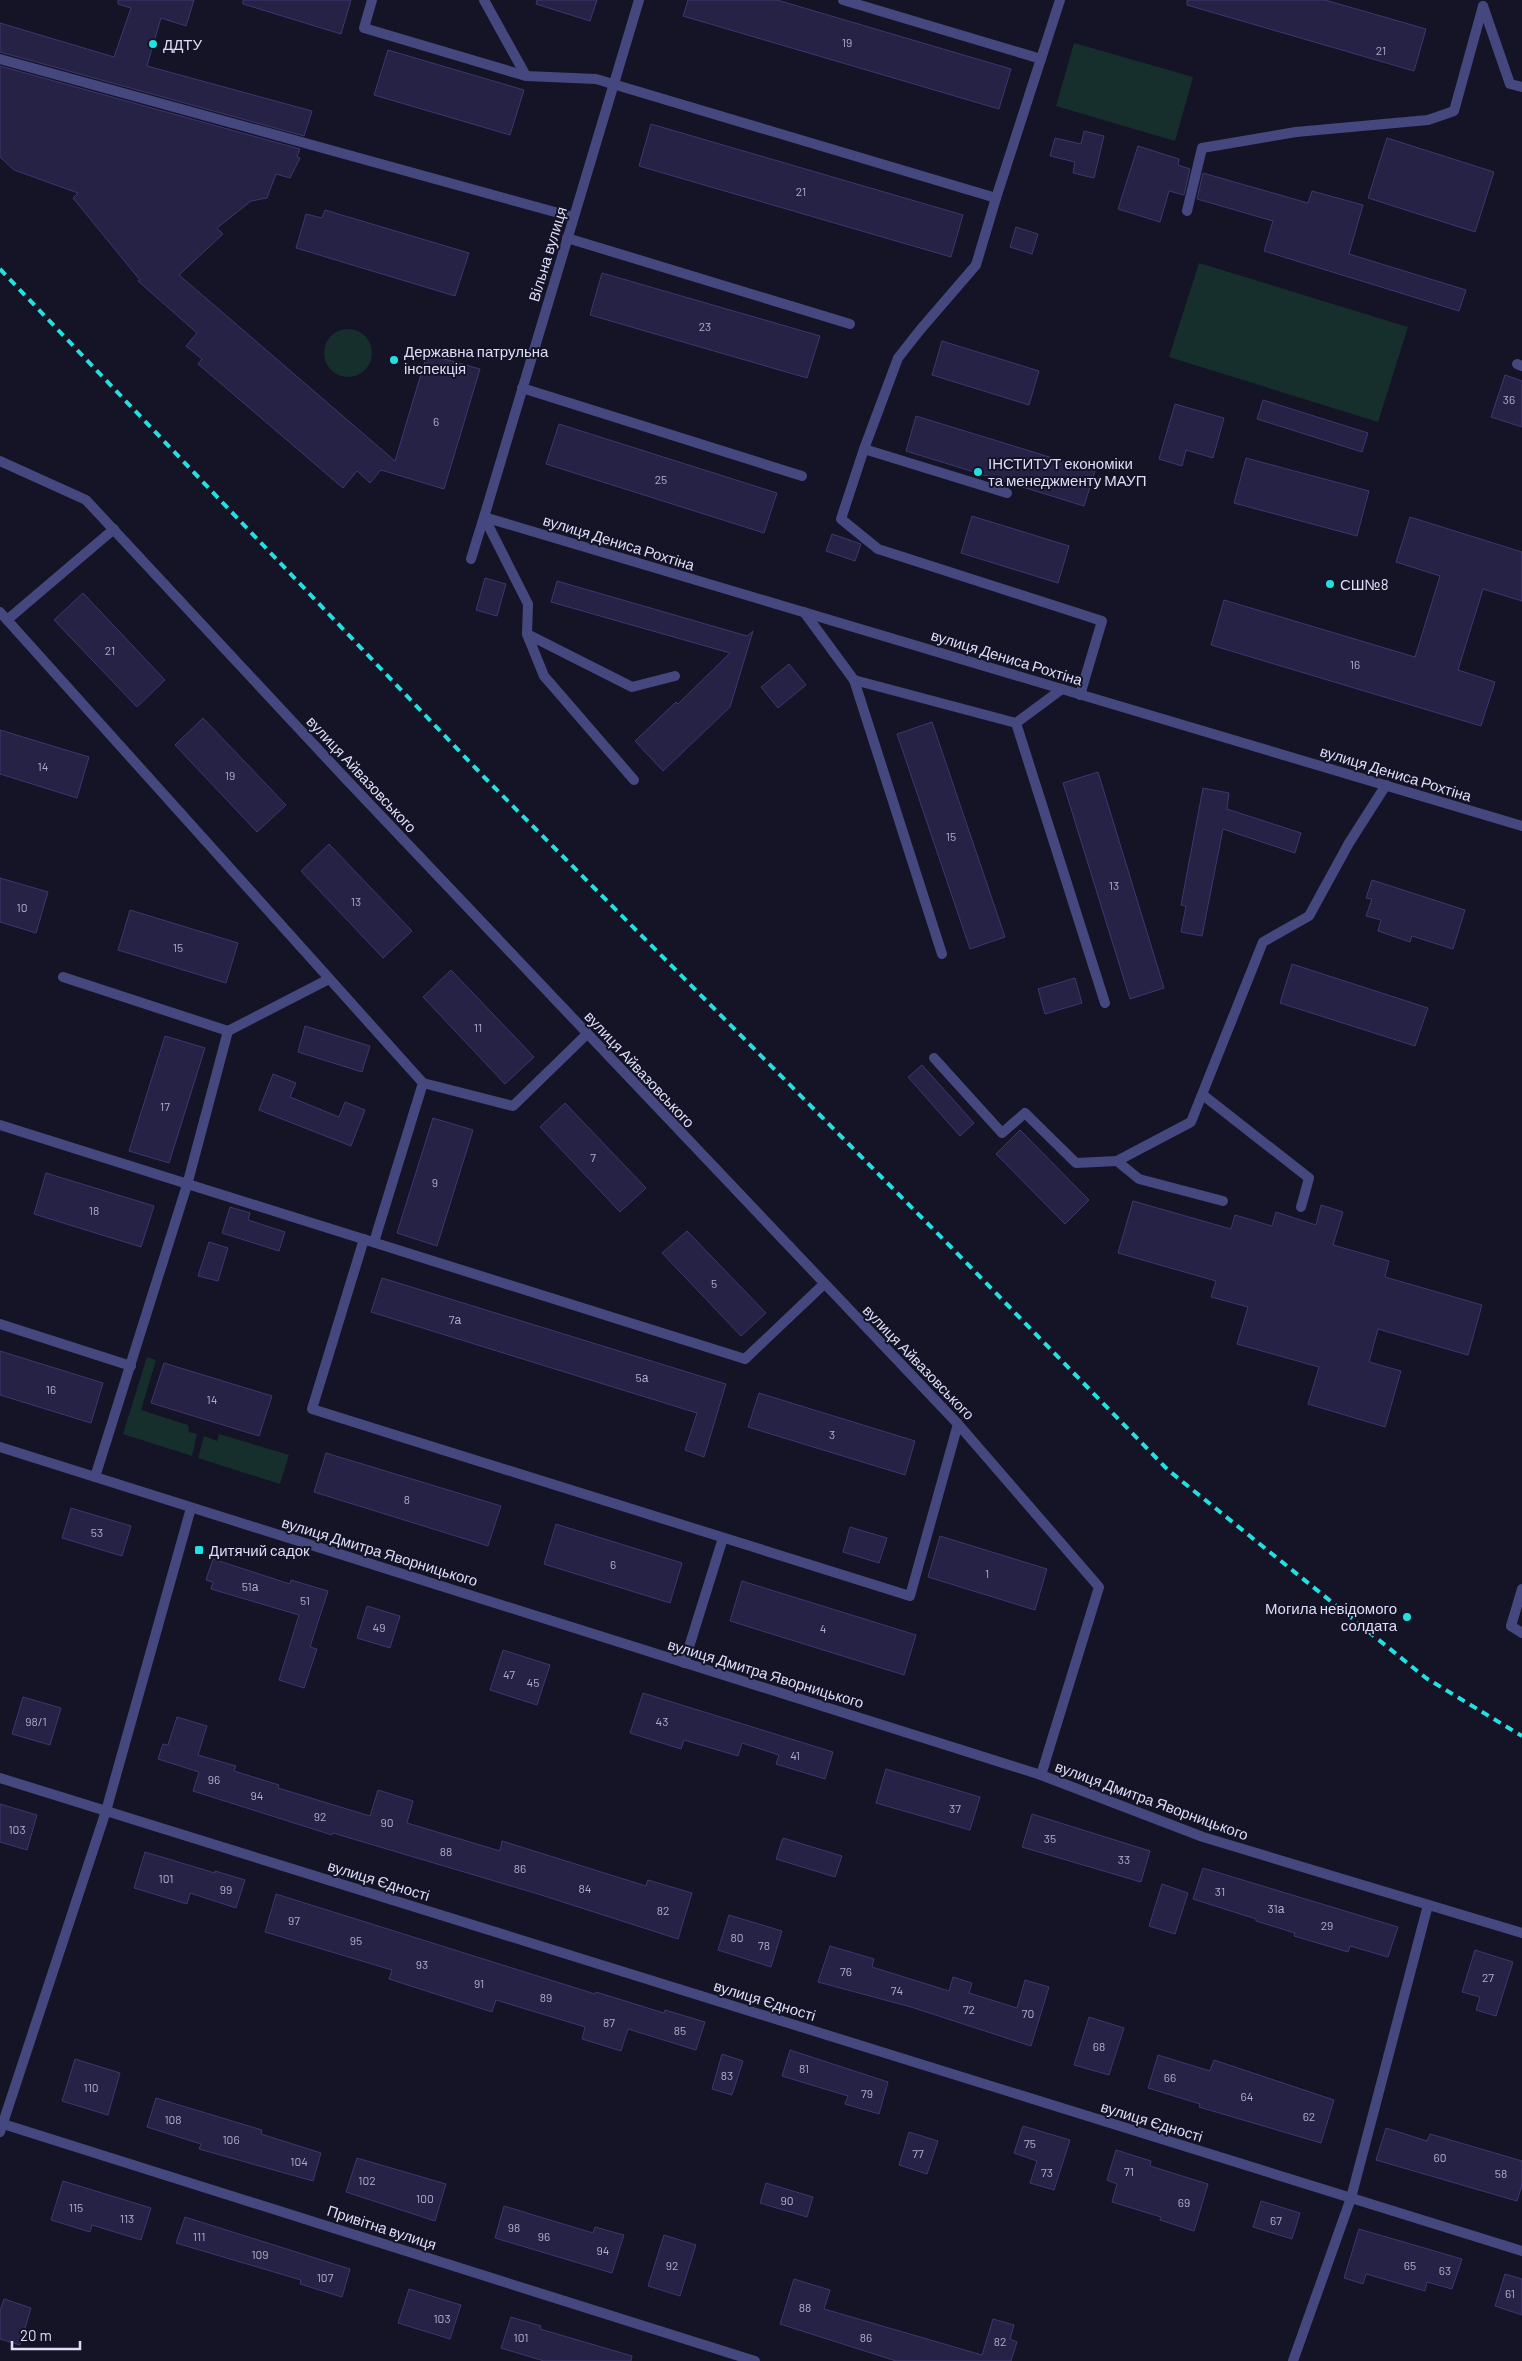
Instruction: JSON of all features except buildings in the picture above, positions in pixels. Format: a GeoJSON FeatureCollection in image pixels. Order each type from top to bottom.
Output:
{"type":"FeatureCollection","features":[{"type":"Feature","properties":{"kind":"street"},"geometry":{"type":"LineString","coordinates":[[372,0],[364,28],[526,76],[596,79],[996,198]]}},
{"type":"Feature","properties":{"kind":"street"},"geometry":{"type":"LineString","coordinates":[[484,0],[526,76]]}},
{"type":"Feature","properties":{"kind":"street","name":"Вільна вулиця"},"geometry":{"type":"LineString","coordinates":[[470,559],[639,0]]}},
{"type":"Feature","properties":{"kind":"street"},"geometry":{"type":"LineString","coordinates":[[843,0],[1041,59]]}},
{"type":"Feature","properties":{"kind":"street"},"geometry":{"type":"LineString","coordinates":[[1060,0],[976,266],[898,358],[864,449],[842,518],[878,549],[1102,621],[1080,695]]}},
{"type":"Feature","properties":{"kind":"street"},"geometry":{"type":"LineString","coordinates":[[1484,3],[1510,84],[1522,87]]}},
{"type":"Feature","properties":{"kind":"street"},"geometry":{"type":"LineString","coordinates":[[1188,211],[1202,148],[1296,132],[1428,120],[1454,111],[1484,3]]}},
{"type":"Feature","properties":{"kind":"street"},"geometry":{"type":"LineString","coordinates":[[0,59],[574,217]]}},
{"type":"Feature","properties":{"kind":"street"},"geometry":{"type":"LineString","coordinates":[[567,238],[850,324]]}},
{"type":"Feature","properties":{"kind":"street"},"geometry":{"type":"LineString","coordinates":[[522,388],[802,476]]}},
{"type":"Feature","properties":{"kind":"street"},"geometry":{"type":"LineString","coordinates":[[864,449],[1007,493]]}},
{"type":"Feature","properties":{"kind":"street","name":"вулиця Айвазовського"},"geometry":{"type":"LineString","coordinates":[[0,461],[86,500],[587,1034],[958,1424],[1099,1587],[1041,1775]]}},
{"type":"Feature","properties":{"kind":"street"},"geometry":{"type":"LineString","coordinates":[[484,517],[528,604],[527,634],[544,676],[634,780]]}},
{"type":"Feature","properties":{"kind":"street","name":"вулиця Дениса Рохтіна"},"geometry":{"type":"LineString","coordinates":[[484,517],[1522,826]]}},
{"type":"Feature","properties":{"kind":"street"},"geometry":{"type":"LineString","coordinates":[[8,620],[114,529]]}},
{"type":"Feature","properties":{"kind":"street"},"geometry":{"type":"LineString","coordinates":[[0,612],[423,1083],[513,1106],[587,1034]]}},
{"type":"Feature","properties":{"kind":"street"},"geometry":{"type":"LineString","coordinates":[[804,612],[854,680],[942,954]]}},
{"type":"Feature","properties":{"kind":"street"},"geometry":{"type":"LineString","coordinates":[[527,634],[632,687],[675,676]]}},
{"type":"Feature","properties":{"kind":"street"},"geometry":{"type":"LineString","coordinates":[[854,680],[1016,723]]}},
{"type":"Feature","properties":{"kind":"street"},"geometry":{"type":"LineString","coordinates":[[1016,723],[1062,689]]}},
{"type":"Feature","properties":{"kind":"street"},"geometry":{"type":"LineString","coordinates":[[1016,723],[1105,1003]]}},
{"type":"Feature","properties":{"kind":"street"},"geometry":{"type":"LineString","coordinates":[[934,1058],[1002,1133],[1025,1113],[1076,1163],[1117,1161],[1191,1122],[1263,942],[1309,916],[1349,843],[1386,785]]}},
{"type":"Feature","properties":{"kind":"street"},"geometry":{"type":"LineString","coordinates":[[63,977],[228,1031],[330,979]]}},
{"type":"Feature","properties":{"kind":"street"},"geometry":{"type":"LineString","coordinates":[[95,1477],[187,1185],[228,1031]]}},
{"type":"Feature","properties":{"kind":"street"},"geometry":{"type":"LineString","coordinates":[[423,1083],[312,1410],[910,1596],[958,1424]]}},
{"type":"Feature","properties":{"kind":"street"},"geometry":{"type":"LineString","coordinates":[[1203,1095],[1309,1178],[1301,1207]]}},
{"type":"Feature","properties":{"kind":"street"},"geometry":{"type":"LineString","coordinates":[[0,1125],[745,1359],[824,1284]]}},
{"type":"Feature","properties":{"kind":"street"},"geometry":{"type":"LineString","coordinates":[[1117,1161],[1139,1179],[1223,1201]]}},
{"type":"Feature","properties":{"kind":"street"},"geometry":{"type":"LineString","coordinates":[[0,1324],[131,1366]]}},
{"type":"Feature","properties":{"kind":"street","name":"вулиця Дмитра Яворницького"},"geometry":{"type":"LineString","coordinates":[[0,1447],[1041,1775],[1203,1837],[1522,1932]]}},
{"type":"Feature","properties":{"kind":"street"},"geometry":{"type":"LineString","coordinates":[[1,2126],[106,1811],[191,1508]]}},
{"type":"Feature","properties":{"kind":"street"},"geometry":{"type":"LineString","coordinates":[[684,1663],[723,1538]]}},
{"type":"Feature","properties":{"kind":"street"},"geometry":{"type":"LineString","coordinates":[[1522,1589],[1511,1626],[1522,1633]]}},
{"type":"Feature","properties":{"kind":"street","name":"вулиця Єдності"},"geometry":{"type":"LineString","coordinates":[[0,1778],[1522,2251]]}},
{"type":"Feature","properties":{"kind":"street"},"geometry":{"type":"LineString","coordinates":[[1293,2361],[1351,2198],[1428,1905]]}},
{"type":"Feature","properties":{"kind":"street","name":"Привітна вулиця"},"geometry":{"type":"LineString","coordinates":[[1,2126],[755,2361]]}},
{"type":"Feature","properties":{"kind":"green space"},"geometry":{"type":"Polygon","coordinates":[[[1074,43],[1193,77],[1175,141],[1056,106],[1074,43]]]}},
{"type":"Feature","properties":{"kind":"green space"},"geometry":{"type":"Polygon","coordinates":[[[1199,263],[1408,327],[1378,422],[1169,357],[1199,263]]]}},
{"type":"Feature","properties":{"kind":"green space"},"geometry":{"type":"Polygon","coordinates":[[[348,329],[357,331],[365,336],[370,344],[372,353],[370,362],[365,370],[357,375],[348,377],[339,375],[331,370],[326,362],[324,353],[326,344],[331,336],[339,331],[348,329]]]}},
{"type":"Feature","properties":{"kind":"green space"},"geometry":{"type":"Polygon","coordinates":[[[147,1357],[156,1360],[141,1410],[188,1425],[189,1432],[197,1434],[192,1456],[123,1434],[147,1357]]]}},
{"type":"Feature","properties":{"kind":"green space"},"geometry":{"type":"Polygon","coordinates":[[[219,1434],[289,1455],[280,1484],[198,1458],[204,1436],[217,1441],[219,1434]]]}},
{"type":"Feature","properties":{"kind":"railway"},"geometry":{"type":"LineString","coordinates":[[0,269],[485,778],[951,1247],[1168,1470],[1426,1678],[1522,1736]]}},
{"type":"Feature","properties":{"kind":"place","name":"ДДТУ"},"geometry":{"type":"Point","coordinates":[153,44]}},
{"type":"Feature","properties":{"kind":"place","name":"Державна патрульна інспекція"},"geometry":{"type":"Point","coordinates":[394,360]}},
{"type":"Feature","properties":{"kind":"place","name":"ІНСТИТУТ економіки та менеджменту МАУП"},"geometry":{"type":"Point","coordinates":[978,472]}},
{"type":"Feature","properties":{"kind":"place","name":"СШ№8"},"geometry":{"type":"Point","coordinates":[1330,584]}},
{"type":"Feature","properties":{"kind":"place","name":"Дитячий садок"},"geometry":{"type":"Point","coordinates":[199,1550]}},
{"type":"Feature","properties":{"kind":"place","name":"Могила невідомого солдата"},"geometry":{"type":"Point","coordinates":[1407,1617]}}]}
